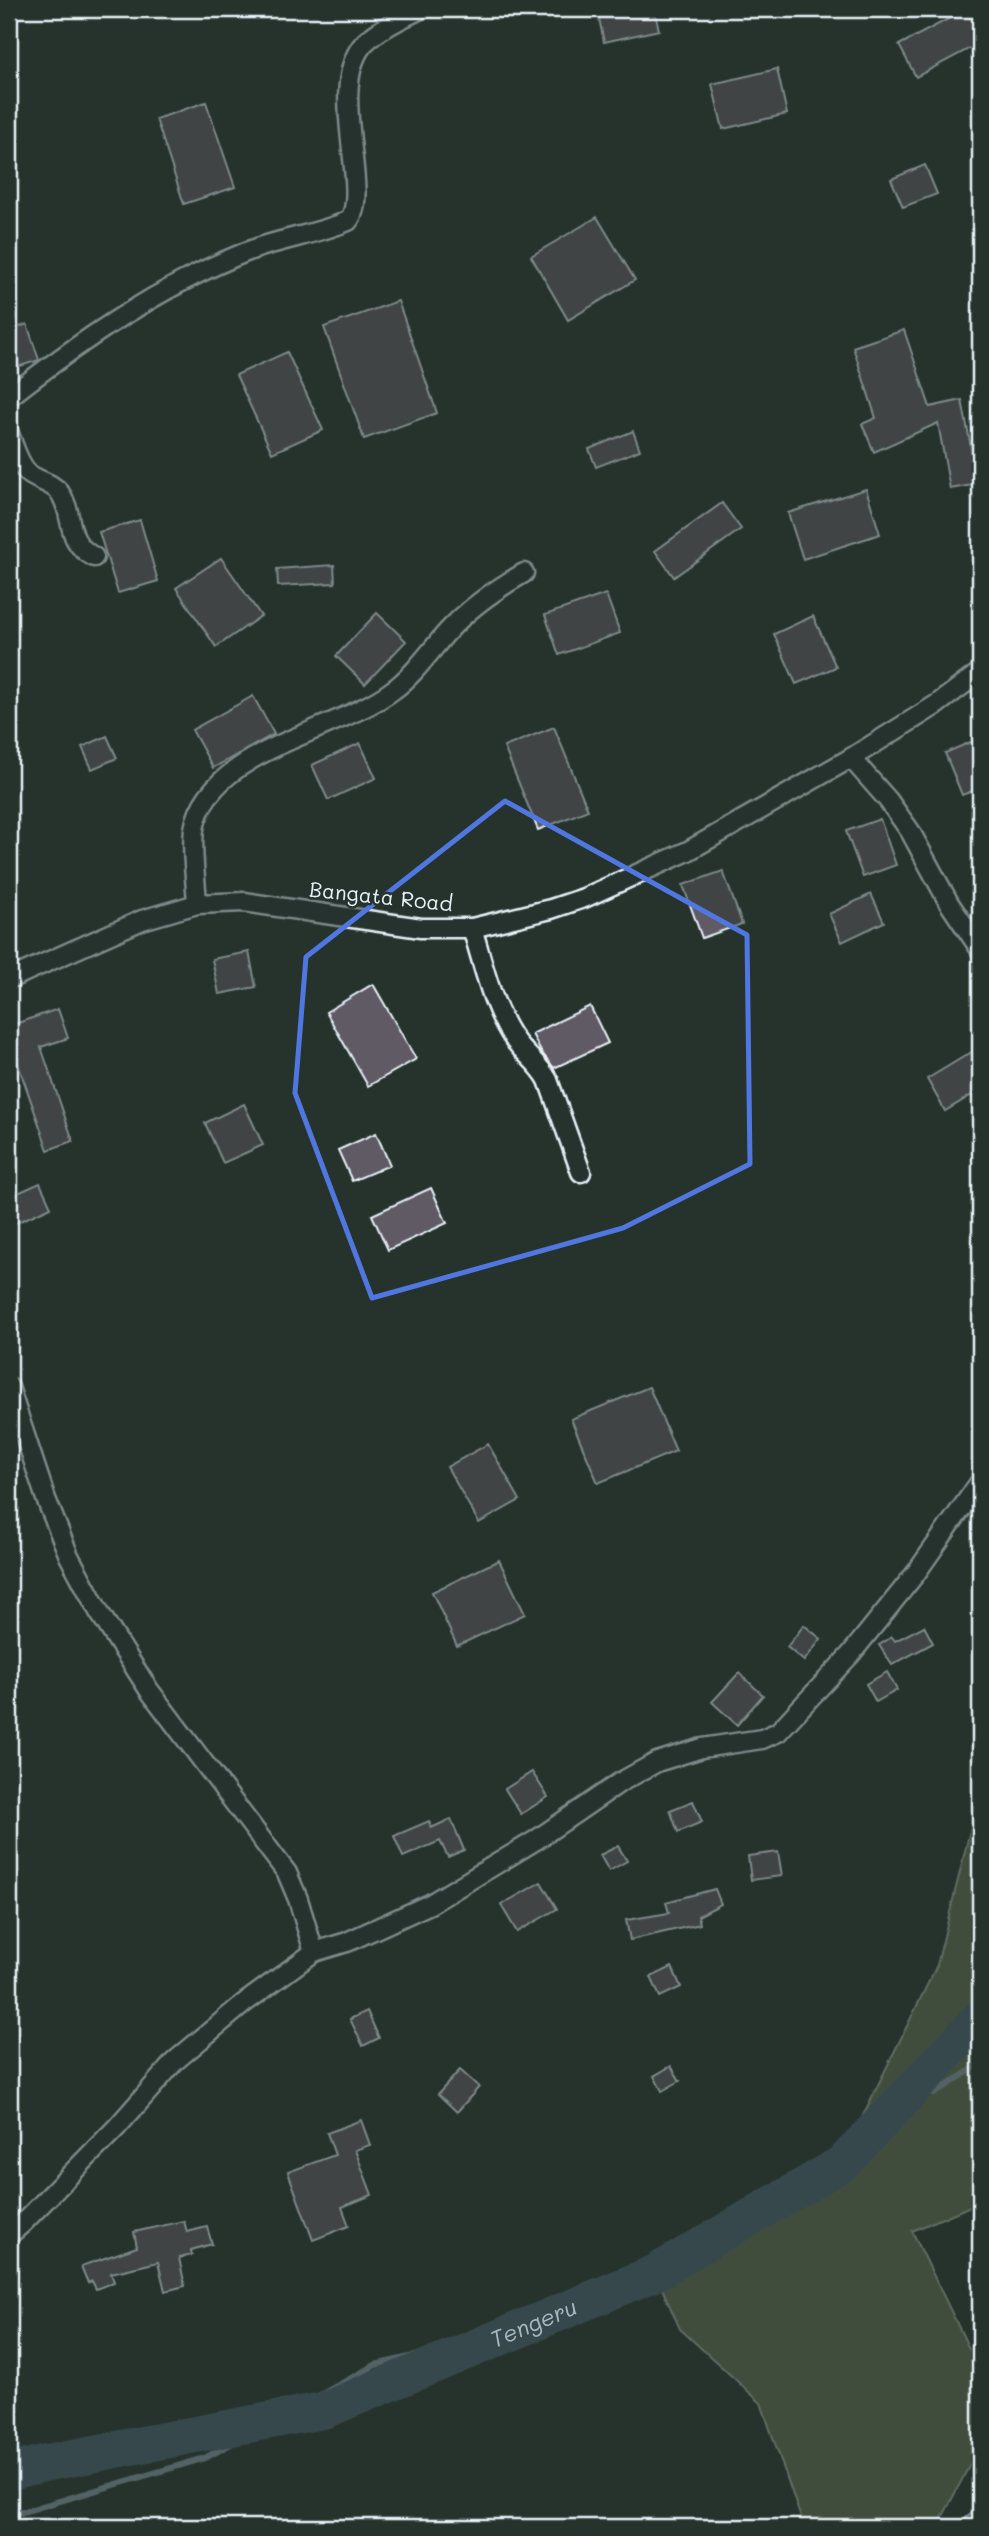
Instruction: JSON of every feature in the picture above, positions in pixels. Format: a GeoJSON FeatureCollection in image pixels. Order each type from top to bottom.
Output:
{"type":"FeatureCollection","features":[{"type":"Feature","properties":{"kind":"street"},"geometry":{"type":"LineString","coordinates":[[9,397],[96,332],[201,271],[249,251],[348,220],[355,214],[348,79],[362,46],[390,24],[421,9]]}},
{"type":"Feature","properties":{"kind":"street"},"geometry":{"type":"LineString","coordinates":[[9,434],[27,472],[60,493],[76,542],[81,550],[94,557]]}},
{"type":"Feature","properties":{"kind":"street"},"geometry":{"type":"LineString","coordinates":[[197,904],[193,844],[195,826],[209,796],[218,784],[249,759],[369,707],[394,690],[449,629],[494,591],[524,573]]}},
{"type":"Feature","properties":{"kind":"street","name":"Bangata Road"},"geometry":{"type":"LineString","coordinates":[[9,979],[142,919],[197,904],[244,902],[421,928],[472,928],[551,909],[584,898],[688,851],[851,758],[936,705],[980,672]]}},
{"type":"Feature","properties":{"kind":"street"},"geometry":{"type":"LineString","coordinates":[[851,758],[888,800],[909,831],[948,903],[980,949]]}},
{"type":"Feature","properties":{"kind":"street"},"geometry":{"type":"LineString","coordinates":[[472,928],[500,1013],[517,1042],[541,1068],[548,1080],[581,1172]]}},
{"type":"Feature","properties":{"kind":"street"},"geometry":{"type":"LineString","coordinates":[[9,1387],[46,1499],[69,1556],[99,1612],[149,1690],[287,1873],[314,1952]]}},
{"type":"Feature","properties":{"kind":"street"},"geometry":{"type":"LineString","coordinates":[[9,2235],[117,2127],[175,2062],[243,2004],[314,1952],[347,1942],[430,1905],[536,1840],[619,1783],[657,1762],[702,1748],[762,1739],[778,1732],[850,1655],[916,1573],[980,1482]]}},
{"type":"Feature","properties":{"kind":"street"},"geometry":{"type":"LineString","coordinates":[[971,2527],[980,2520]]}},
{"type":"Feature","properties":{"kind":"highlighted area"},"geometry":{"type":"Polygon","coordinates":[[[505,801],[747,935],[750,1164],[623,1228],[372,1298],[295,1093],[306,957],[505,801]]]}},
{"type":"Feature","properties":{"kind":"green space"},"geometry":{"type":"Polygon","coordinates":[[[980,1790],[980,2202],[912,2231],[980,2371],[980,2445],[941,2520],[929,2527],[804,2527],[761,2403],[680,2329],[655,2273],[846,2150],[937,1965],[980,1790]]]}},
{"type":"Feature","properties":{"kind":"building"},"geometry":{"type":"Polygon","coordinates":[[[597,9],[654,9],[659,30],[604,42],[597,9]]]}},
{"type":"Feature","properties":{"kind":"building"},"geometry":{"type":"Polygon","coordinates":[[[967,9],[974,9],[980,21],[980,43],[916,77],[899,45],[967,9]]]}},
{"type":"Feature","properties":{"kind":"building"},"geometry":{"type":"Polygon","coordinates":[[[777,69],[787,114],[723,129],[712,84],[777,69]]]}},
{"type":"Feature","properties":{"kind":"building"},"geometry":{"type":"Polygon","coordinates":[[[206,102],[235,187],[184,204],[156,119],[206,102]]]}},
{"type":"Feature","properties":{"kind":"building"},"geometry":{"type":"Polygon","coordinates":[[[925,165],[937,194],[903,207],[891,179],[925,165]]]}},
{"type":"Feature","properties":{"kind":"building"},"geometry":{"type":"Polygon","coordinates":[[[597,217],[635,280],[568,320],[531,256],[597,217]]]}},
{"type":"Feature","properties":{"kind":"building"},"geometry":{"type":"Polygon","coordinates":[[[398,301],[437,413],[364,439],[324,327],[398,301]]]}},
{"type":"Feature","properties":{"kind":"building"},"geometry":{"type":"Polygon","coordinates":[[[27,324],[39,360],[14,368],[9,353],[9,331],[27,324]]]}},
{"type":"Feature","properties":{"kind":"building"},"geometry":{"type":"Polygon","coordinates":[[[904,330],[930,407],[962,400],[978,484],[950,489],[938,423],[874,452],[862,424],[876,418],[853,347],[904,330]]]}},
{"type":"Feature","properties":{"kind":"building"},"geometry":{"type":"Polygon","coordinates":[[[287,352],[323,430],[272,453],[236,375],[287,352]]]}},
{"type":"Feature","properties":{"kind":"building"},"geometry":{"type":"Polygon","coordinates":[[[633,431],[640,450],[596,467],[589,449],[633,431]]]}},
{"type":"Feature","properties":{"kind":"building"},"geometry":{"type":"Polygon","coordinates":[[[866,489],[880,534],[803,559],[788,513],[866,489]]]}},
{"type":"Feature","properties":{"kind":"building"},"geometry":{"type":"Polygon","coordinates":[[[722,503],[741,529],[674,577],[655,551],[722,503]]]}},
{"type":"Feature","properties":{"kind":"building"},"geometry":{"type":"Polygon","coordinates":[[[140,520],[158,581],[118,593],[99,532],[140,520]]]}},
{"type":"Feature","properties":{"kind":"building"},"geometry":{"type":"Polygon","coordinates":[[[221,558],[261,616],[216,647],[176,588],[221,558]]]}},
{"type":"Feature","properties":{"kind":"building"},"geometry":{"type":"Polygon","coordinates":[[[334,565],[335,583],[278,586],[277,569],[334,565]]]}},
{"type":"Feature","properties":{"kind":"building"},"geometry":{"type":"Polygon","coordinates":[[[606,594],[620,633],[559,655],[545,615],[606,594]]]}},
{"type":"Feature","properties":{"kind":"building"},"geometry":{"type":"Polygon","coordinates":[[[377,613],[406,641],[365,684],[336,656],[377,613]]]}},
{"type":"Feature","properties":{"kind":"building"},"geometry":{"type":"Polygon","coordinates":[[[813,616],[836,667],[796,684],[774,634],[813,616]]]}},
{"type":"Feature","properties":{"kind":"building"},"geometry":{"type":"Polygon","coordinates":[[[253,696],[274,734],[213,768],[192,730],[253,696]]]}},
{"type":"Feature","properties":{"kind":"building"},"geometry":{"type":"Polygon","coordinates":[[[554,727],[588,810],[538,830],[504,747],[554,727]]]}},
{"type":"Feature","properties":{"kind":"building"},"geometry":{"type":"Polygon","coordinates":[[[107,736],[117,758],[92,769],[82,747],[107,736]]]}},
{"type":"Feature","properties":{"kind":"building"},"geometry":{"type":"Polygon","coordinates":[[[980,738],[980,788],[962,795],[945,753],[980,738]]]}},
{"type":"Feature","properties":{"kind":"building"},"geometry":{"type":"Polygon","coordinates":[[[360,743],[376,778],[328,800],[312,765],[360,743]]]}},
{"type":"Feature","properties":{"kind":"building"},"geometry":{"type":"Polygon","coordinates":[[[880,819],[896,865],[863,877],[846,831],[880,819]]]}},
{"type":"Feature","properties":{"kind":"building"},"geometry":{"type":"Polygon","coordinates":[[[723,871],[742,924],[702,938],[683,885],[723,871]]]}},
{"type":"Feature","properties":{"kind":"building"},"geometry":{"type":"Polygon","coordinates":[[[871,894],[884,922],[842,942],[829,914],[871,894]]]}},
{"type":"Feature","properties":{"kind":"building"},"geometry":{"type":"Polygon","coordinates":[[[249,952],[256,987],[219,994],[212,959],[249,952]]]}},
{"type":"Feature","properties":{"kind":"building"},"geometry":{"type":"Polygon","coordinates":[[[373,984],[416,1059],[368,1086],[326,1012],[373,984]]]}},
{"type":"Feature","properties":{"kind":"building"},"geometry":{"type":"Polygon","coordinates":[[[590,1006],[608,1043],[554,1068],[541,1052],[532,1034],[590,1006]]]}},
{"type":"Feature","properties":{"kind":"building"},"geometry":{"type":"Polygon","coordinates":[[[58,1009],[68,1038],[41,1047],[73,1141],[48,1150],[9,1038],[9,1026],[58,1009]]]}},
{"type":"Feature","properties":{"kind":"building"},"geometry":{"type":"Polygon","coordinates":[[[980,1047],[980,1090],[945,1111],[927,1079],[980,1047]]]}},
{"type":"Feature","properties":{"kind":"building"},"geometry":{"type":"Polygon","coordinates":[[[244,1104],[263,1145],[223,1163],[205,1123],[244,1104]]]}},
{"type":"Feature","properties":{"kind":"building"},"geometry":{"type":"Polygon","coordinates":[[[376,1133],[390,1165],[352,1181],[338,1150],[376,1133]]]}},
{"type":"Feature","properties":{"kind":"building"},"geometry":{"type":"Polygon","coordinates":[[[40,1183],[51,1207],[16,1223],[9,1207],[9,1197],[40,1183]]]}},
{"type":"Feature","properties":{"kind":"building"},"geometry":{"type":"Polygon","coordinates":[[[431,1188],[447,1223],[388,1250],[372,1215],[431,1188]]]}},
{"type":"Feature","properties":{"kind":"building"},"geometry":{"type":"Polygon","coordinates":[[[649,1387],[676,1451],[598,1483],[571,1419],[649,1387]]]}},
{"type":"Feature","properties":{"kind":"building"},"geometry":{"type":"Polygon","coordinates":[[[488,1444],[520,1500],[479,1523],[447,1467],[488,1444]]]}},
{"type":"Feature","properties":{"kind":"building"},"geometry":{"type":"Polygon","coordinates":[[[499,1560],[525,1614],[457,1646],[432,1592],[499,1560]]]}},
{"type":"Feature","properties":{"kind":"building"},"geometry":{"type":"Polygon","coordinates":[[[804,1625],[821,1639],[804,1661],[787,1647],[804,1625]]]}},
{"type":"Feature","properties":{"kind":"building"},"geometry":{"type":"Polygon","coordinates":[[[924,1626],[933,1643],[892,1665],[879,1645],[892,1637],[895,1641],[924,1626]]]}},
{"type":"Feature","properties":{"kind":"building"},"geometry":{"type":"Polygon","coordinates":[[[887,1672],[897,1690],[876,1702],[866,1684],[887,1672]]]}},
{"type":"Feature","properties":{"kind":"building"},"geometry":{"type":"Polygon","coordinates":[[[739,1673],[763,1695],[737,1725],[712,1702],[739,1673]]]}},
{"type":"Feature","properties":{"kind":"building"},"geometry":{"type":"Polygon","coordinates":[[[532,1772],[548,1797],[521,1814],[505,1789],[532,1772]]]}},
{"type":"Feature","properties":{"kind":"building"},"geometry":{"type":"Polygon","coordinates":[[[693,1801],[702,1822],[678,1832],[670,1810],[693,1801]]]}},
{"type":"Feature","properties":{"kind":"building"},"geometry":{"type":"Polygon","coordinates":[[[451,1819],[464,1850],[448,1857],[440,1841],[403,1857],[394,1836],[429,1821],[431,1828],[451,1819]]]}},
{"type":"Feature","properties":{"kind":"building"},"geometry":{"type":"Polygon","coordinates":[[[618,1846],[627,1861],[609,1871],[600,1855],[618,1846]]]}},
{"type":"Feature","properties":{"kind":"building"},"geometry":{"type":"Polygon","coordinates":[[[778,1852],[782,1876],[751,1880],[748,1856],[778,1852]]]}},
{"type":"Feature","properties":{"kind":"building"},"geometry":{"type":"Polygon","coordinates":[[[541,1882],[557,1909],[517,1932],[501,1905],[541,1882]]]}},
{"type":"Feature","properties":{"kind":"building"},"geometry":{"type":"Polygon","coordinates":[[[715,1889],[721,1904],[698,1916],[700,1924],[630,1940],[626,1920],[669,1913],[666,1902],[715,1889]]]}},
{"type":"Feature","properties":{"kind":"building"},"geometry":{"type":"Polygon","coordinates":[[[672,1967],[681,1987],[660,1997],[651,1977],[672,1967]]]}},
{"type":"Feature","properties":{"kind":"building"},"geometry":{"type":"Polygon","coordinates":[[[367,2011],[379,2038],[363,2046],[350,2019],[367,2011]]]}},
{"type":"Feature","properties":{"kind":"building"},"geometry":{"type":"Polygon","coordinates":[[[671,2066],[680,2081],[662,2091],[654,2076],[671,2066]]]}},
{"type":"Feature","properties":{"kind":"building"},"geometry":{"type":"Polygon","coordinates":[[[460,2070],[479,2087],[457,2112],[438,2094],[460,2070]]]}},
{"type":"Feature","properties":{"kind":"building"},"geometry":{"type":"Polygon","coordinates":[[[361,2120],[370,2145],[355,2150],[372,2195],[342,2207],[349,2226],[313,2240],[288,2172],[335,2155],[327,2133],[361,2120]]]}},
{"type":"Feature","properties":{"kind":"building"},"geometry":{"type":"Polygon","coordinates":[[[184,2221],[187,2232],[207,2227],[212,2244],[191,2250],[192,2255],[179,2258],[185,2286],[165,2291],[158,2262],[111,2273],[114,2282],[96,2289],[92,2281],[88,2283],[81,2266],[137,2247],[134,2232],[184,2221]]]}},
{"type":"Feature","properties":{"kind":"waterway","name":"Tengeru"},"geometry":{"type":"LineString","coordinates":[[9,2472],[325,2410],[655,2273],[843,2163],[980,2018]]}},
{"type":"Feature","properties":{"kind":"waterway"},"geometry":{"type":"LineString","coordinates":[[934,2094],[980,2064]]}},
{"type":"Feature","properties":{"kind":"waterway"},"geometry":{"type":"LineString","coordinates":[[9,2516],[205,2458],[375,2365],[589,2315],[805,2176]]}}]}
